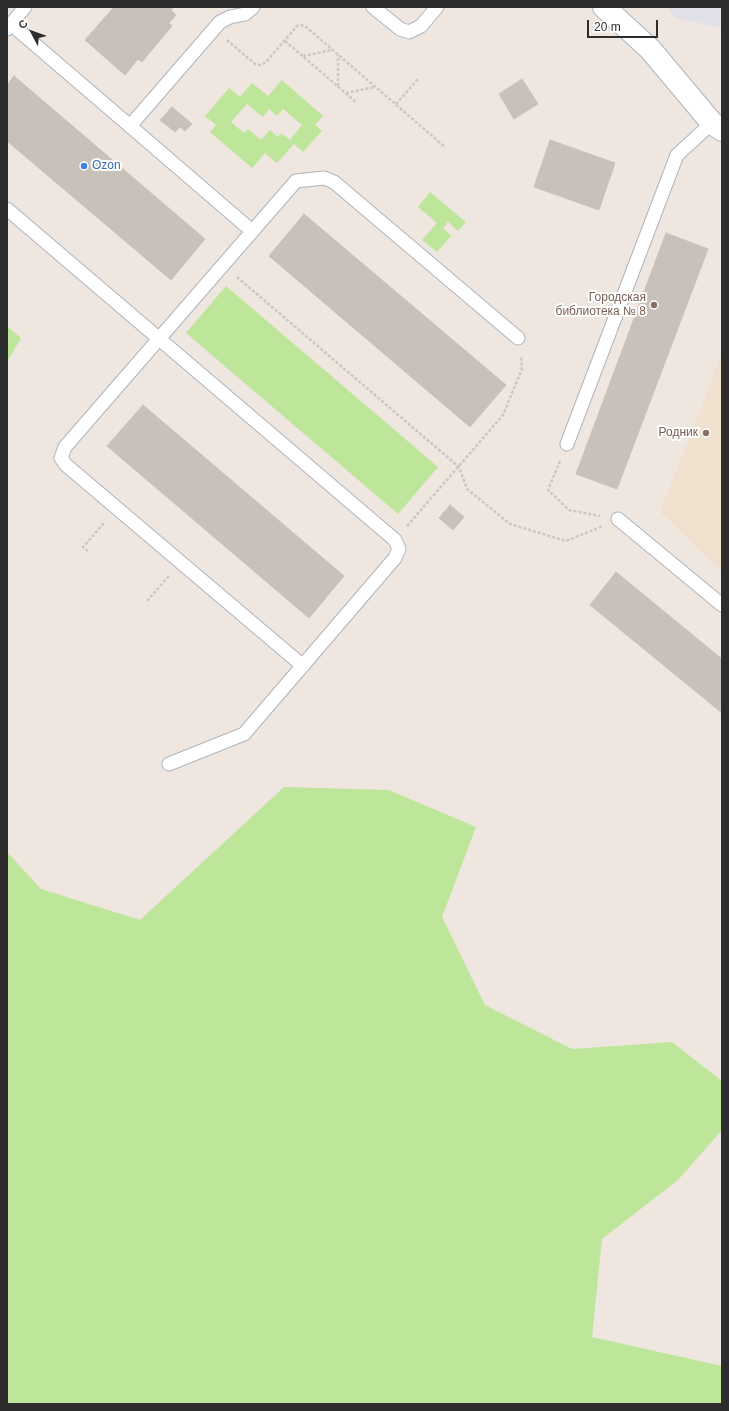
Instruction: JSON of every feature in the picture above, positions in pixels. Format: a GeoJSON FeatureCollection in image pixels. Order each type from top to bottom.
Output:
{"type":"FeatureCollection","features":[{"type":"Feature","properties":{"kind":"street"},"geometry":{"type":"LineString","coordinates":[[604,7],[650,49],[717,127]]}},
{"type":"Feature","properties":{"kind":"lane"},"geometry":{"type":"LineString","coordinates":[[25,7],[9,26],[130,126],[252,231]]}},
{"type":"Feature","properties":{"kind":"lane"},"geometry":{"type":"LineString","coordinates":[[130,126],[225,19],[245,14],[253,7]]}},
{"type":"Feature","properties":{"kind":"lane"},"geometry":{"type":"LineString","coordinates":[[373,7],[400,29],[409,32],[421,26],[438,7]]}},
{"type":"Feature","properties":{"kind":"lane"},"geometry":{"type":"LineString","coordinates":[[567,444],[677,155],[717,127]]}},
{"type":"Feature","properties":{"kind":"lane"},"geometry":{"type":"LineString","coordinates":[[303,666],[66,464],[61,458],[65,447],[296,181],[329,179],[518,338]]}},
{"type":"Feature","properties":{"kind":"lane"},"geometry":{"type":"LineString","coordinates":[[7,208],[396,540],[399,549],[395,558],[244,734],[169,764]]}},
{"type":"Feature","properties":{"kind":"lane"},"geometry":{"type":"LineString","coordinates":[[618,520],[722,605]]}},
{"type":"Feature","properties":{"kind":"path"},"geometry":{"type":"LineString","coordinates":[[215,29],[255,64],[261,65],[266,62],[297,26],[301,25],[338,54],[446,147]]}},
{"type":"Feature","properties":{"kind":"path"},"geometry":{"type":"LineString","coordinates":[[285,41],[357,103]]}},
{"type":"Feature","properties":{"kind":"path"},"geometry":{"type":"LineString","coordinates":[[302,56],[332,50]]}},
{"type":"Feature","properties":{"kind":"path"},"geometry":{"type":"LineString","coordinates":[[338,54],[338,86]]}},
{"type":"Feature","properties":{"kind":"path"},"geometry":{"type":"LineString","coordinates":[[396,104],[418,79]]}},
{"type":"Feature","properties":{"kind":"path"},"geometry":{"type":"LineString","coordinates":[[346,93],[375,87]]}},
{"type":"Feature","properties":{"kind":"path"},"geometry":{"type":"LineString","coordinates":[[222,265],[458,467],[467,489],[510,524],[566,541],[618,520]]}},
{"type":"Feature","properties":{"kind":"path"},"geometry":{"type":"LineString","coordinates":[[396,540],[503,415],[522,369],[518,338]]}},
{"type":"Feature","properties":{"kind":"path"},"geometry":{"type":"LineString","coordinates":[[567,444],[548,490],[569,510],[618,520]]}},
{"type":"Feature","properties":{"kind":"path"},"geometry":{"type":"LineString","coordinates":[[88,551],[84,547],[102,526]]}},
{"type":"Feature","properties":{"kind":"path"},"geometry":{"type":"LineString","coordinates":[[147,601],[166,580]]}},
{"type":"Feature","properties":{"kind":"shaded area"},"geometry":{"type":"Polygon","coordinates":[[[667,7],[722,7],[722,28],[675,18],[667,7]]]}},
{"type":"Feature","properties":{"kind":"shaded area","name":"Родник"},"geometry":{"type":"Polygon","coordinates":[[[722,354],[722,571],[660,512],[722,354]]]}},
{"type":"Feature","properties":{"kind":"green space"},"geometry":{"type":"Polygon","coordinates":[[[282,80],[323,116],[315,125],[322,131],[303,152],[294,144],[277,163],[265,153],[252,168],[210,132],[216,125],[205,116],[229,88],[240,97],[252,83],[268,96],[282,80]],[[247,104],[231,122],[244,133],[248,129],[261,140],[270,130],[278,137],[281,133],[290,140],[302,125],[283,109],[277,116],[269,109],[263,117],[247,104]]]}},
{"type":"Feature","properties":{"kind":"green space"},"geometry":{"type":"Polygon","coordinates":[[[430,192],[466,222],[458,231],[448,222],[443,228],[451,236],[437,252],[422,240],[437,223],[418,207],[430,192]]]}},
{"type":"Feature","properties":{"kind":"green space"},"geometry":{"type":"Polygon","coordinates":[[[226,286],[438,467],[398,514],[186,333],[226,286]]]}},
{"type":"Feature","properties":{"kind":"green space"},"geometry":{"type":"Polygon","coordinates":[[[7,326],[21,338],[7,362],[7,326]]]}},
{"type":"Feature","properties":{"kind":"green space"},"geometry":{"type":"Polygon","coordinates":[[[284,787],[389,790],[476,827],[442,917],[485,1005],[572,1049],[672,1042],[722,1081],[722,1130],[678,1180],[602,1239],[592,1337],[722,1366],[722,1404],[7,1403],[7,852],[41,889],[140,920],[284,787]]]}},
{"type":"Feature","properties":{"kind":"building"},"geometry":{"type":"Polygon","coordinates":[[[114,7],[174,7],[171,10],[176,15],[169,23],[172,26],[142,62],[138,59],[125,75],[85,40],[114,7]]]}},
{"type":"Feature","properties":{"kind":"building"},"geometry":{"type":"Polygon","coordinates":[[[14,76],[205,239],[171,280],[7,141],[7,85],[14,76]]]}},
{"type":"Feature","properties":{"kind":"building"},"geometry":{"type":"Polygon","coordinates":[[[522,79],[538,104],[514,119],[499,94],[522,79]]]}},
{"type":"Feature","properties":{"kind":"building"},"geometry":{"type":"Polygon","coordinates":[[[172,107],[192,124],[185,131],[180,127],[175,132],[160,120],[172,107]]]}},
{"type":"Feature","properties":{"kind":"building"},"geometry":{"type":"Polygon","coordinates":[[[550,140],[615,163],[599,210],[534,187],[550,140]]]}},
{"type":"Feature","properties":{"kind":"building"},"geometry":{"type":"Polygon","coordinates":[[[304,214],[506,385],[470,427],[269,256],[304,214]]]}},
{"type":"Feature","properties":{"kind":"building"},"geometry":{"type":"Polygon","coordinates":[[[666,233],[708,249],[617,489],[576,474],[666,233]]]}},
{"type":"Feature","properties":{"kind":"building"},"geometry":{"type":"Polygon","coordinates":[[[143,405],[344,576],[309,618],[107,446],[143,405]]]}},
{"type":"Feature","properties":{"kind":"building"},"geometry":{"type":"Polygon","coordinates":[[[450,505],[464,517],[453,530],[439,518],[450,505]]]}},
{"type":"Feature","properties":{"kind":"building"},"geometry":{"type":"Polygon","coordinates":[[[616,572],[722,659],[722,713],[590,605],[616,572]]]}},
{"type":"Feature","properties":{"kind":"place","name":"Ozon"},"geometry":{"type":"Point","coordinates":[84,166]}},
{"type":"Feature","properties":{"kind":"place","name":"Городская библиотека № 8"},"geometry":{"type":"Point","coordinates":[654,305]}},
{"type":"Feature","properties":{"kind":"place","name":"Родник"},"geometry":{"type":"Point","coordinates":[706,433]}}]}
